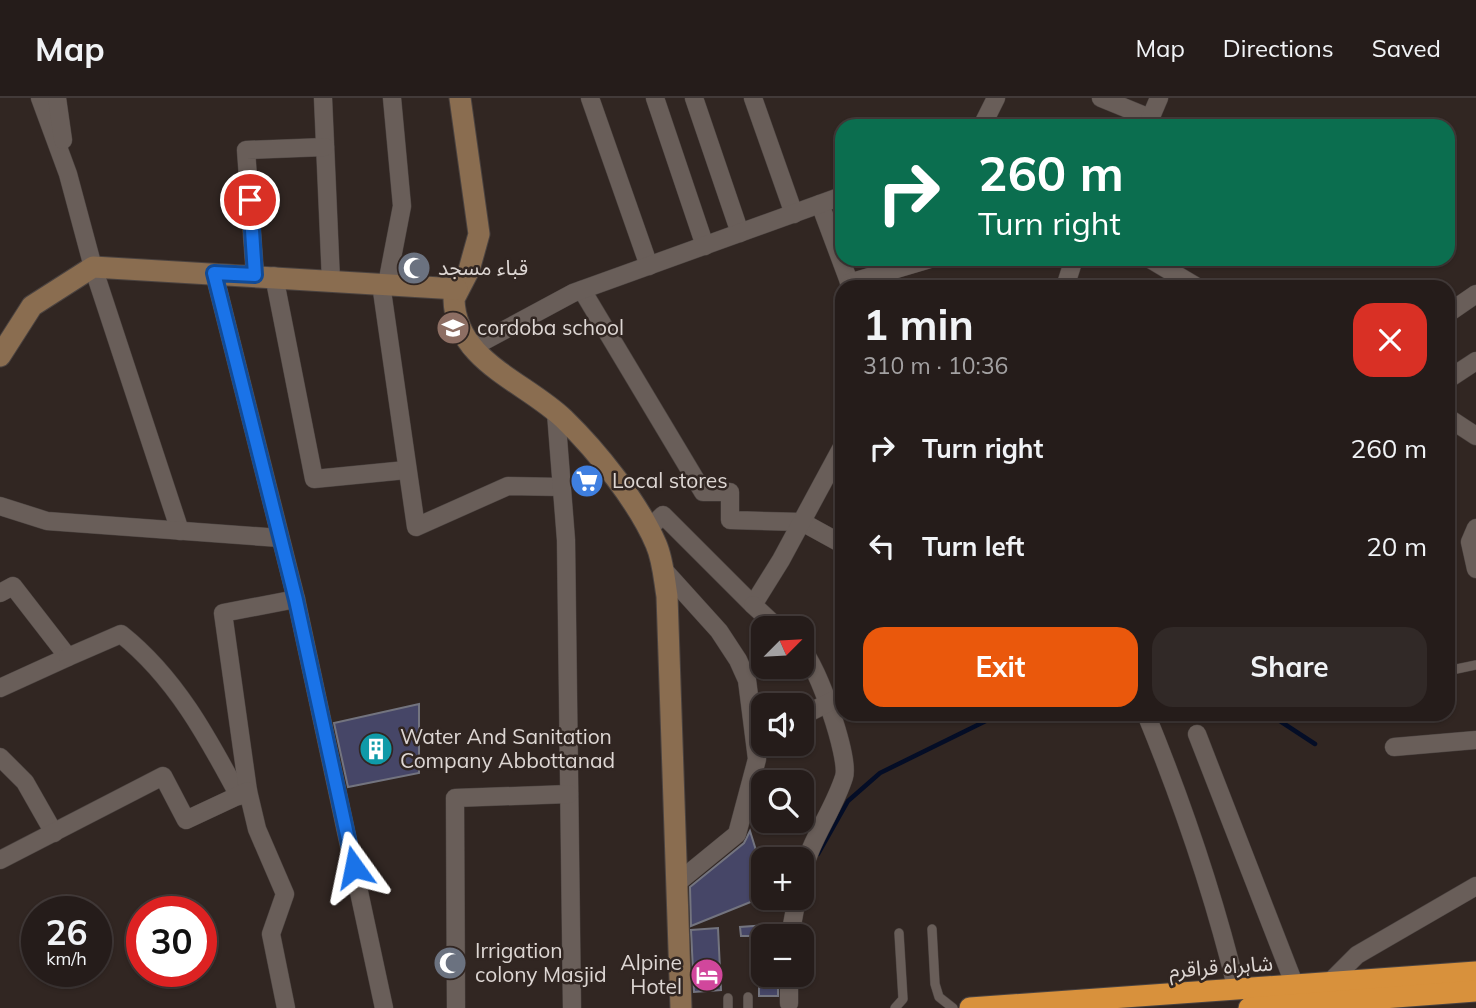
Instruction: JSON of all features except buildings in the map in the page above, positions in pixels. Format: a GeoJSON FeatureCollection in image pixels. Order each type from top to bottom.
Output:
{"type":"FeatureCollection","features":[{"type":"Feature","properties":{"kind":"highway","name":"شاہراہ قراقرم"},"geometry":{"type":"LineString","coordinates":[[1243,999],[1294,986],[1476,972]]}},
{"type":"Feature","properties":{"kind":"highway","name":"شاہراہ قراقرم"},"geometry":{"type":"LineString","coordinates":[[970,1008],[1476,991]]}},
{"type":"Feature","properties":{"kind":"street"},"geometry":{"type":"LineString","coordinates":[[40,98],[68,174],[93,267],[180,531]]}},
{"type":"Feature","properties":{"kind":"street"},"geometry":{"type":"LineString","coordinates":[[57,98],[68,174]]}},
{"type":"Feature","properties":{"kind":"street"},"geometry":{"type":"LineString","coordinates":[[323,98],[331,281]]}},
{"type":"Feature","properties":{"kind":"street"},"geometry":{"type":"LineString","coordinates":[[392,98],[402,206],[384,284],[406,470],[416,527],[508,486],[562,487]]}},
{"type":"Feature","properties":{"kind":"street"},"geometry":{"type":"LineString","coordinates":[[460,98],[479,234],[469,270],[457,289],[454,310],[471,348],[556,413],[620,485],[649,529],[663,569],[667,596],[681,1008]]}},
{"type":"Feature","properties":{"kind":"street"},"geometry":{"type":"LineString","coordinates":[[590,98],[649,266]]}},
{"type":"Feature","properties":{"kind":"street"},"geometry":{"type":"LineString","coordinates":[[655,98],[705,246]]}},
{"type":"Feature","properties":{"kind":"street"},"geometry":{"type":"LineString","coordinates":[[694,98],[740,233]]}},
{"type":"Feature","properties":{"kind":"street"},"geometry":{"type":"LineString","coordinates":[[753,98],[794,214]]}},
{"type":"Feature","properties":{"kind":"street"},"geometry":{"type":"LineString","coordinates":[[986,119],[996,98]]}},
{"type":"Feature","properties":{"kind":"street"},"geometry":{"type":"LineString","coordinates":[[1101,98],[1143,119]]}},
{"type":"Feature","properties":{"kind":"street"},"geometry":{"type":"LineString","coordinates":[[1150,119],[1159,98]]}},
{"type":"Feature","properties":{"kind":"street"},"geometry":{"type":"LineString","coordinates":[[325,147],[246,149],[265,275],[314,479],[406,470]]}},
{"type":"Feature","properties":{"kind":"street"},"geometry":{"type":"LineString","coordinates":[[471,348],[582,290],[835,199]]}},
{"type":"Feature","properties":{"kind":"street"},"geometry":{"type":"LineString","coordinates":[[820,204],[835,244]]}},
{"type":"Feature","properties":{"kind":"street"},"geometry":{"type":"LineString","coordinates":[[865,280],[908,266]]}},
{"type":"Feature","properties":{"kind":"street"},"geometry":{"type":"LineString","coordinates":[[1157,266],[1169,279]]}},
{"type":"Feature","properties":{"kind":"street"},"geometry":{"type":"LineString","coordinates":[[0,356],[33,306],[93,267],[265,275],[457,289]]}},
{"type":"Feature","properties":{"kind":"street"},"geometry":{"type":"LineString","coordinates":[[214,273],[296,600],[384,1008]]}},
{"type":"Feature","properties":{"kind":"street"},"geometry":{"type":"LineString","coordinates":[[582,290],[703,492],[730,492],[730,520],[802,522],[835,540]]}},
{"type":"Feature","properties":{"kind":"street"},"geometry":{"type":"LineString","coordinates":[[1455,308],[1476,294]]}},
{"type":"Feature","properties":{"kind":"street"},"geometry":{"type":"LineString","coordinates":[[1455,374],[1476,360]]}},
{"type":"Feature","properties":{"kind":"street"},"geometry":{"type":"LineString","coordinates":[[556,413],[566,540],[572,1008]]}},
{"type":"Feature","properties":{"kind":"street"},"geometry":{"type":"LineString","coordinates":[[1455,421],[1473,429]]}},
{"type":"Feature","properties":{"kind":"street"},"geometry":{"type":"LineString","coordinates":[[752,605],[802,522],[835,460]]}},
{"type":"Feature","properties":{"kind":"street"},"geometry":{"type":"LineString","coordinates":[[0,506],[47,521],[280,538]]}},
{"type":"Feature","properties":{"kind":"street"},"geometry":{"type":"LineString","coordinates":[[649,529],[663,515],[764,616]]}},
{"type":"Feature","properties":{"kind":"street"},"geometry":{"type":"LineString","coordinates":[[1476,528],[1470,542],[1476,569]]}},
{"type":"Feature","properties":{"kind":"street"},"geometry":{"type":"LineString","coordinates":[[663,569],[719,631],[738,660],[751,696]]}},
{"type":"Feature","properties":{"kind":"street"},"geometry":{"type":"LineString","coordinates":[[0,593],[13,586],[68,656]]}},
{"type":"Feature","properties":{"kind":"street"},"geometry":{"type":"LineString","coordinates":[[244,794],[223,613],[296,600]]}},
{"type":"Feature","properties":{"kind":"street"},"geometry":{"type":"LineString","coordinates":[[0,688],[121,634],[147,654],[201,724],[244,794],[285,894],[271,934],[286,1008]]}},
{"type":"Feature","properties":{"kind":"street"},"geometry":{"type":"LineString","coordinates":[[814,665],[835,698]]}},
{"type":"Feature","properties":{"kind":"street"},"geometry":{"type":"LineString","coordinates":[[814,710],[835,700]]}},
{"type":"Feature","properties":{"kind":"street"},"geometry":{"type":"LineString","coordinates":[[810,847],[846,774],[839,721]]}},
{"type":"Feature","properties":{"kind":"street"},"geometry":{"type":"LineString","coordinates":[[1149,721],[1172,778],[1220,920],[1243,999]]}},
{"type":"Feature","properties":{"kind":"street"},"geometry":{"type":"LineString","coordinates":[[1197,734],[1294,986]]}},
{"type":"Feature","properties":{"kind":"street"},"geometry":{"type":"LineString","coordinates":[[1394,747],[1476,740]]}},
{"type":"Feature","properties":{"kind":"street"},"geometry":{"type":"LineString","coordinates":[[677,883],[737,834],[757,756]]}},
{"type":"Feature","properties":{"kind":"street"},"geometry":{"type":"LineString","coordinates":[[0,757],[25,782],[54,833]]}},
{"type":"Feature","properties":{"kind":"street"},"geometry":{"type":"LineString","coordinates":[[0,860],[163,776],[186,820],[244,794]]}},
{"type":"Feature","properties":{"kind":"street"},"geometry":{"type":"LineString","coordinates":[[456,1008],[455,798],[569,794]]}},
{"type":"Feature","properties":{"kind":"street"},"geometry":{"type":"LineString","coordinates":[[1329,983],[1357,954],[1476,886]]}},
{"type":"Feature","properties":{"kind":"street"},"geometry":{"type":"LineString","coordinates":[[789,987],[789,1003]]}},
{"type":"Feature","properties":{"kind":"lane"},"geometry":{"type":"LineString","coordinates":[[1455,669],[1476,665]]}},
{"type":"Feature","properties":{"kind":"lane"},"geometry":{"type":"LineString","coordinates":[[932,929],[935,984],[939,997],[953,1008]]}},
{"type":"Feature","properties":{"kind":"lane"},"geometry":{"type":"LineString","coordinates":[[895,1008],[903,999],[899,933]]}},
{"type":"Feature","properties":{"kind":"lane"},"geometry":{"type":"LineString","coordinates":[[748,997],[748,1008]]}},
{"type":"Feature","properties":{"kind":"waterway"},"geometry":{"type":"LineString","coordinates":[[818,854],[848,801],[880,773],[986,721]]}},
{"type":"Feature","properties":{"kind":"waterway"},"geometry":{"type":"LineString","coordinates":[[1280,721],[1315,744]]}},
{"type":"Feature","properties":{"kind":"place","name":"قباء مسجد"},"geometry":{"type":"Point","coordinates":[414,268]}},
{"type":"Feature","properties":{"kind":"place","name":"cordoba school"},"geometry":{"type":"Point","coordinates":[453,328]}},
{"type":"Feature","properties":{"kind":"place","name":"Local stores"},"geometry":{"type":"Point","coordinates":[587,481]}},
{"type":"Feature","properties":{"kind":"place","name":"Water And Sanitation Company Abbottanad"},"geometry":{"type":"Point","coordinates":[376,749]}},
{"type":"Feature","properties":{"kind":"place","name":"Irrigation colony Masjid"},"geometry":{"type":"Point","coordinates":[450,963]}},
{"type":"Feature","properties":{"kind":"place","name":"Alpine Hotel"},"geometry":{"type":"Point","coordinates":[707,975]}},
{"type":"Feature","properties":{"kind":"route"},"geometry":{"type":"LineString","coordinates":[[250,200],[255,275],[214,273],[296,600],[354,867]]}}]}
